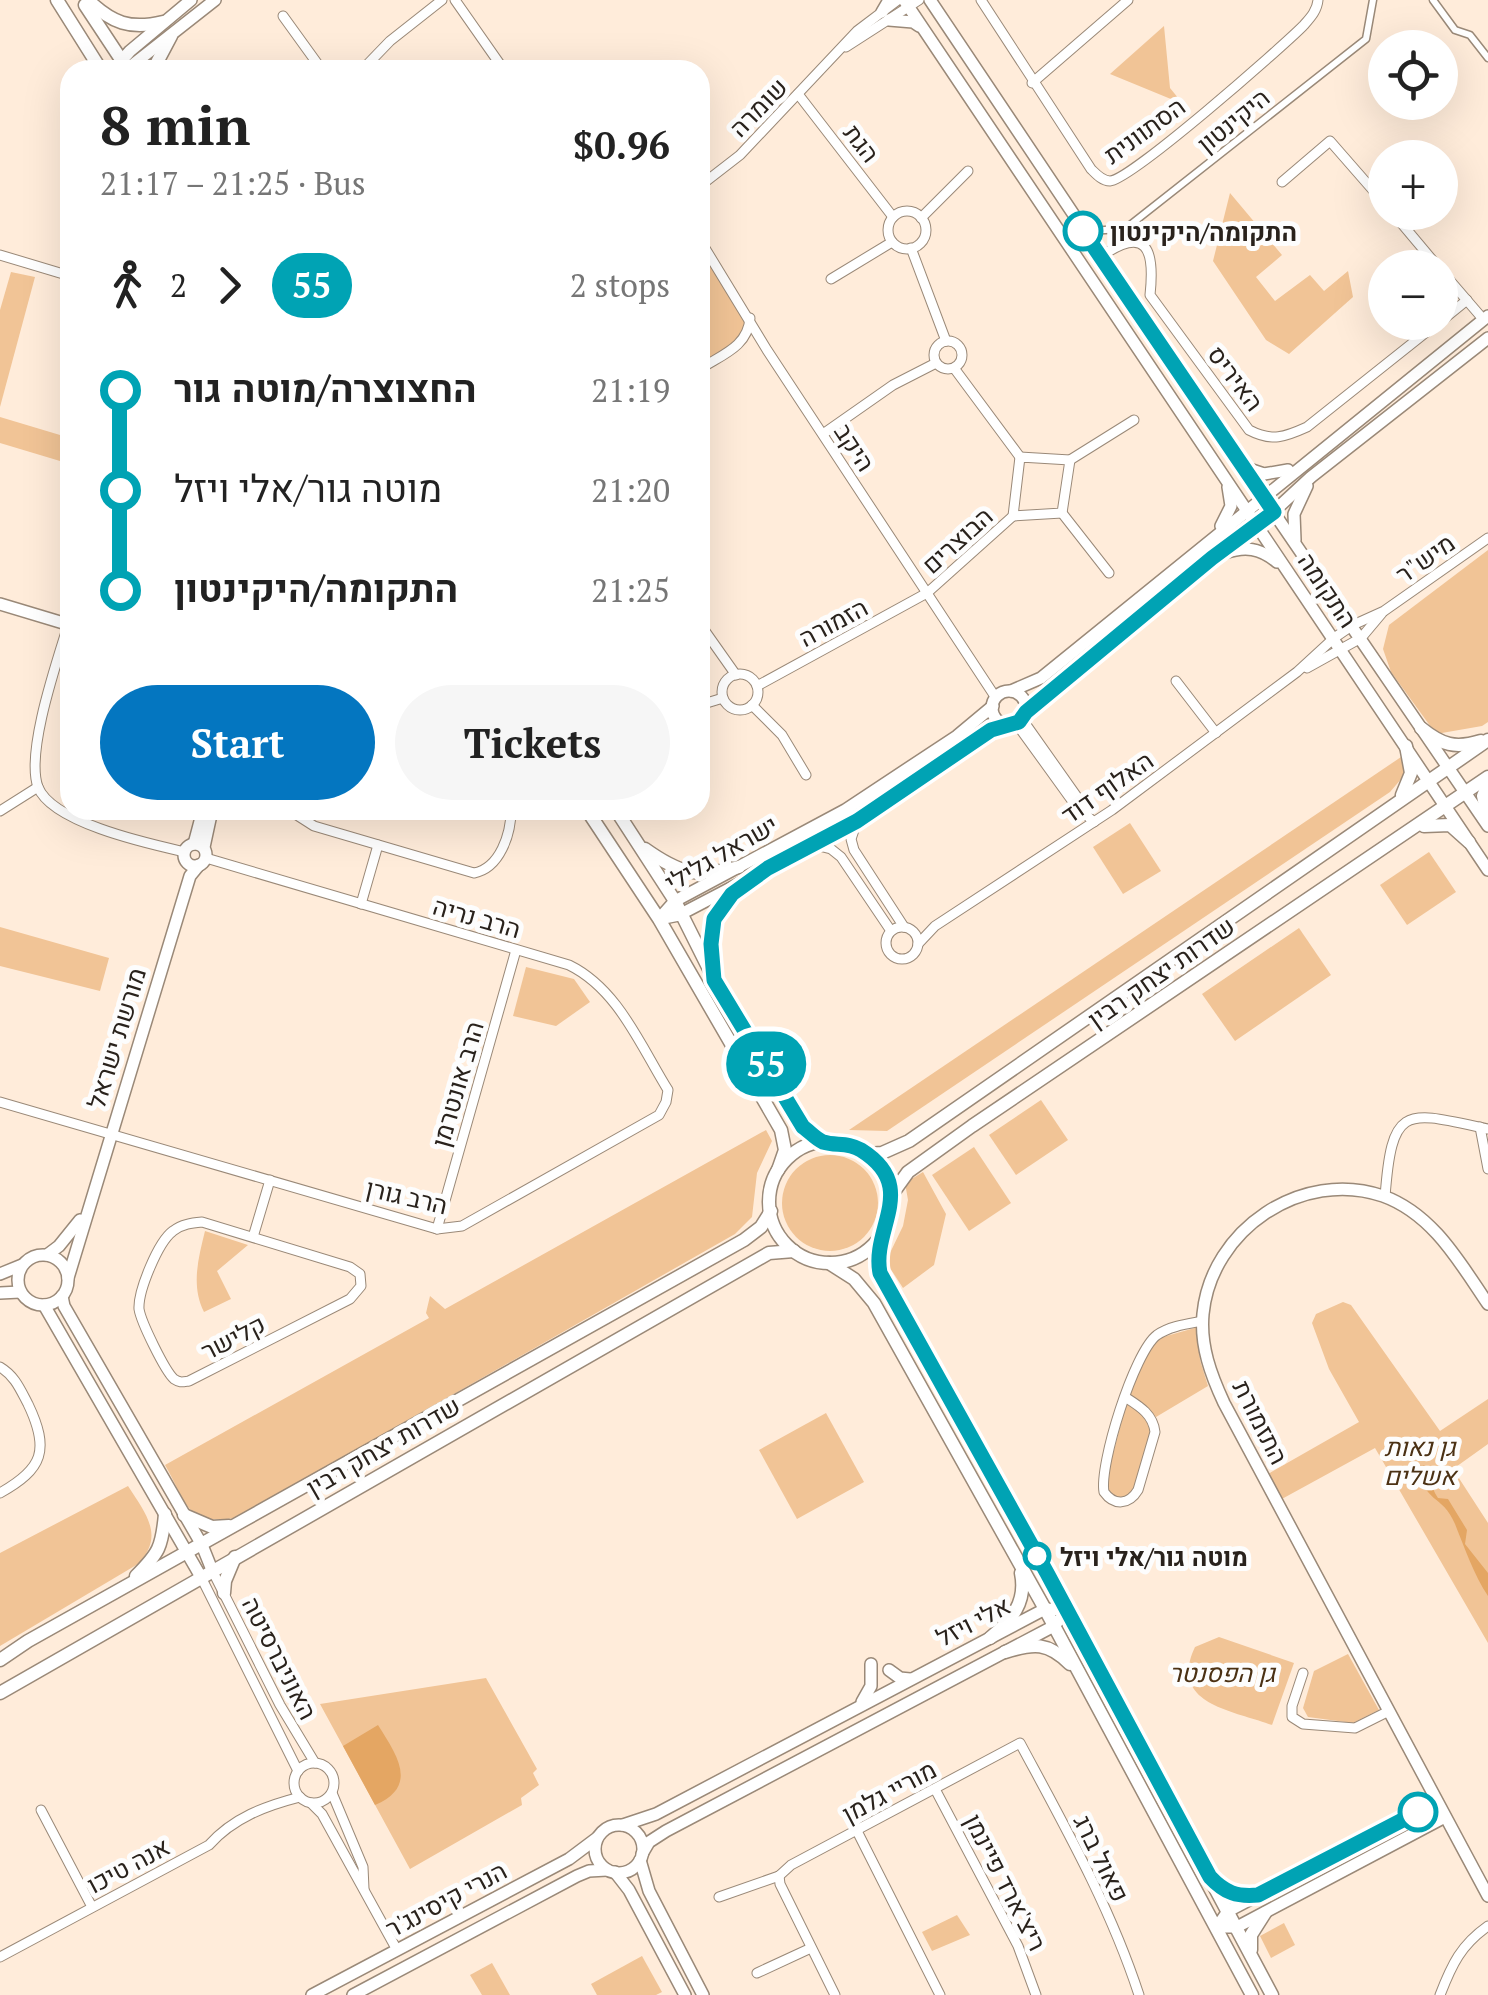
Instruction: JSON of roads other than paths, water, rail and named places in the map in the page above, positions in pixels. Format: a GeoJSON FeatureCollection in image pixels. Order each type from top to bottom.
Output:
{"type":"FeatureCollection","features":[{"type":"Feature","properties":{"kind":"main road"},"geometry":{"type":"LineString","coordinates":[[58,0],[96,60]]}},
{"type":"Feature","properties":{"kind":"main road"},"geometry":{"type":"LineString","coordinates":[[85,0],[120,25],[143,27],[163,22]]}},
{"type":"Feature","properties":{"kind":"main road"},"geometry":{"type":"LineString","coordinates":[[85,0],[119,60]]}},
{"type":"Feature","properties":{"kind":"main road"},"geometry":{"type":"LineString","coordinates":[[158,60],[170,36]]}},
{"type":"Feature","properties":{"kind":"main road"},"geometry":{"type":"LineString","coordinates":[[1421,728],[1452,746],[1488,739]]}},
{"type":"Feature","properties":{"kind":"main road","name":"שדרות יצחק רבין"},"geometry":{"type":"LineString","coordinates":[[866,1154],[882,1153],[909,1141],[1488,739]]}},
{"type":"Feature","properties":{"kind":"main road"},"geometry":{"type":"LineString","coordinates":[[1396,804],[1410,783],[1406,746]]}},
{"type":"Feature","properties":{"kind":"main road","name":"שדרות יצחק רבין"},"geometry":{"type":"LineString","coordinates":[[890,1198],[908,1172],[972,1126],[1488,777]]}},
{"type":"Feature","properties":{"kind":"main road"},"geometry":{"type":"LineString","coordinates":[[1488,785],[1482,796],[1488,822]]}},
{"type":"Feature","properties":{"kind":"main road"},"geometry":{"type":"LineString","coordinates":[[595,820],[659,919],[781,1130],[785,1150],[771,1186],[770,1212],[778,1233],[794,1251],[830,1263],[854,1259],[881,1236]]}},
{"type":"Feature","properties":{"kind":"main road"},"geometry":{"type":"LineString","coordinates":[[622,820],[803,1127],[823,1142]]}},
{"type":"Feature","properties":{"kind":"main road"},"geometry":{"type":"LineString","coordinates":[[1407,832],[1440,823],[1457,829],[1469,842]]}},
{"type":"Feature","properties":{"kind":"main road"},"geometry":{"type":"LineString","coordinates":[[637,843],[690,873],[716,873],[740,867]]}},
{"type":"Feature","properties":{"kind":"main road"},"geometry":{"type":"LineString","coordinates":[[714,980],[714,919],[732,894],[768,868]]}},
{"type":"Feature","properties":{"kind":"main road"},"geometry":{"type":"LineString","coordinates":[[778,1170],[798,1151],[823,1142],[847,1144],[866,1154],[884,1172],[890,1198],[877,1260],[880,1273],[1272,1995]]}},
{"type":"Feature","properties":{"kind":"main road","name":"שדרות יצחק רבין"},"geometry":{"type":"LineString","coordinates":[[0,1660],[744,1240],[761,1227],[770,1212]]}},
{"type":"Feature","properties":{"kind":"main road","name":"שדרות יצחק רבין"},"geometry":{"type":"LineString","coordinates":[[0,1693],[769,1254],[794,1251]]}},
{"type":"Feature","properties":{"kind":"main road"},"geometry":{"type":"LineString","coordinates":[[830,1263],[854,1279],[874,1303],[1046,1609],[1252,1995]]}},
{"type":"Feature","properties":{"kind":"main road"},"geometry":{"type":"LineString","coordinates":[[125,1588],[156,1556],[163,1543],[165,1514]]}},
{"type":"Feature","properties":{"kind":"main road"},"geometry":{"type":"LineString","coordinates":[[184,1515],[212,1527],[236,1525]]}},
{"type":"Feature","properties":{"kind":"main road"},"geometry":{"type":"LineString","coordinates":[[224,1593],[235,1557]]}},
{"type":"Feature","properties":{"kind":"main road"},"geometry":{"type":"LineString","coordinates":[[990,1638],[1007,1624],[1021,1601],[1023,1583],[1018,1560]]}},
{"type":"Feature","properties":{"kind":"main road"},"geometry":{"type":"LineString","coordinates":[[1005,1652],[1030,1644],[1046,1644],[1081,1676]]}},
{"type":"Feature","properties":{"kind":"main road"},"geometry":{"type":"LineString","coordinates":[[1210,1877],[1220,1889],[1231,1894],[1258,1895]]}},
{"type":"Feature","properties":{"kind":"main road"},"geometry":{"type":"LineString","coordinates":[[1253,1958],[1251,1935],[1265,1912]]}},
{"type":"Feature","properties":{"kind":"street"},"geometry":{"type":"LineString","coordinates":[[130,60],[163,22],[190,0]]}},
{"type":"Feature","properties":{"kind":"street"},"geometry":{"type":"LineString","coordinates":[[135,60],[215,0]]}},
{"type":"Feature","properties":{"kind":"street"},"geometry":{"type":"LineString","coordinates":[[372,60],[442,0]]}},
{"type":"Feature","properties":{"kind":"street"},"geometry":{"type":"LineString","coordinates":[[455,0],[497,60]]}},
{"type":"Feature","properties":{"kind":"street","name":"התקומה"},"geometry":{"type":"LineString","coordinates":[[930,0],[1262,496],[1488,822]]}},
{"type":"Feature","properties":{"kind":"street","name":"הסתוונית"},"geometry":{"type":"LineString","coordinates":[[981,0],[1091,169],[1110,181],[1160,149],[1268,58],[1305,24],[1318,0]]}},
{"type":"Feature","properties":{"kind":"street"},"geometry":{"type":"LineString","coordinates":[[1032,82],[1128,0]]}},
{"type":"Feature","properties":{"kind":"street","name":"היקינטון"},"geometry":{"type":"LineString","coordinates":[[1083,231],[1126,229],[1208,166],[1366,39],[1374,0]]}},
{"type":"Feature","properties":{"kind":"street"},"geometry":{"type":"LineString","coordinates":[[1432,0],[1455,30],[1470,35],[1488,58]]}},
{"type":"Feature","properties":{"kind":"street","name":"התקומה"},"geometry":{"type":"LineString","coordinates":[[908,2],[1488,870]]}},
{"type":"Feature","properties":{"kind":"street","name":"שומרה"},"geometry":{"type":"LineString","coordinates":[[710,178],[740,155],[839,50],[887,11],[908,2]]}},
{"type":"Feature","properties":{"kind":"street"},"geometry":{"type":"LineString","coordinates":[[887,11],[924,29]]}},
{"type":"Feature","properties":{"kind":"street"},"geometry":{"type":"LineString","coordinates":[[283,16],[315,60]]}},
{"type":"Feature","properties":{"kind":"street","name":"הגת"},"geometry":{"type":"LineString","coordinates":[[798,94],[893,217]]}},
{"type":"Feature","properties":{"kind":"street"},"geometry":{"type":"LineString","coordinates":[[1282,182],[1330,141],[1368,185]]}},
{"type":"Feature","properties":{"kind":"street"},"geometry":{"type":"LineString","coordinates":[[921,218],[968,172]]}},
{"type":"Feature","properties":{"kind":"street"},"geometry":{"type":"LineString","coordinates":[[904,212],[921,218],[924,236],[911,248],[900,248],[892,242],[888,232],[893,217],[904,212]]}},
{"type":"Feature","properties":{"kind":"street"},"geometry":{"type":"LineString","coordinates":[[1407,230],[1425,250]]}},
{"type":"Feature","properties":{"kind":"street"},"geometry":{"type":"LineString","coordinates":[[831,279],[892,242]]}},
{"type":"Feature","properties":{"kind":"street","name":"האיריס"},"geometry":{"type":"LineString","coordinates":[[1100,256],[1127,242],[1140,242],[1149,250],[1153,267],[1150,295],[1249,430],[1264,438],[1282,438],[1307,427],[1417,340]]}},
{"type":"Feature","properties":{"kind":"street"},"geometry":{"type":"LineString","coordinates":[[911,248],[946,341]]}},
{"type":"Feature","properties":{"kind":"street"},"geometry":{"type":"LineString","coordinates":[[0,255],[60,273]]}},
{"type":"Feature","properties":{"kind":"street","name":"היקב"},"geometry":{"type":"LineString","coordinates":[[710,256],[767,350],[980,674],[1001,697]]}},
{"type":"Feature","properties":{"kind":"street"},"geometry":{"type":"LineString","coordinates":[[1458,289],[1486,317]]}},
{"type":"Feature","properties":{"kind":"street","name":"האיריס"},"geometry":{"type":"LineString","coordinates":[[1458,307],[1467,300]]}},
{"type":"Feature","properties":{"kind":"street","name":"ישראל גלילי"},"geometry":{"type":"LineString","coordinates":[[659,919],[740,867],[844,810],[957,736],[1001,697],[1041,678],[1300,464],[1486,317]]}},
{"type":"Feature","properties":{"kind":"street"},"geometry":{"type":"LineString","coordinates":[[741,344],[750,318]]}},
{"type":"Feature","properties":{"kind":"street","name":"ישראל גלילי"},"geometry":{"type":"LineString","coordinates":[[677,908],[816,845],[991,730],[1018,720],[1212,558],[1258,526],[1311,477],[1488,338]]}},
{"type":"Feature","properties":{"kind":"street"},"geometry":{"type":"LineString","coordinates":[[946,341],[955,342],[962,353],[961,362],[946,370],[936,364],[935,350],[946,341]]}},
{"type":"Feature","properties":{"kind":"street"},"geometry":{"type":"LineString","coordinates":[[712,361],[750,342],[767,350]]}},
{"type":"Feature","properties":{"kind":"street"},"geometry":{"type":"LineString","coordinates":[[823,434],[893,385],[936,364]]}},
{"type":"Feature","properties":{"kind":"street"},"geometry":{"type":"LineString","coordinates":[[954,368],[1020,458],[1013,516],[1062,513]]}},
{"type":"Feature","properties":{"kind":"street"},"geometry":{"type":"LineString","coordinates":[[1020,458],[1070,460],[1134,420]]}},
{"type":"Feature","properties":{"kind":"street"},"geometry":{"type":"LineString","coordinates":[[1070,460],[1062,513],[1110,573]]}},
{"type":"Feature","properties":{"kind":"street"},"geometry":{"type":"LineString","coordinates":[[1242,466],[1273,475],[1300,464]]}},
{"type":"Feature","properties":{"kind":"street"},"geometry":{"type":"LineString","coordinates":[[1301,552],[1294,540],[1294,514],[1311,477]]}},
{"type":"Feature","properties":{"kind":"street"},"geometry":{"type":"LineString","coordinates":[[1213,538],[1231,506],[1227,483]]}},
{"type":"Feature","properties":{"kind":"street","name":"הבוצרים"},"geometry":{"type":"LineString","coordinates":[[928,594],[1013,516]]}},
{"type":"Feature","properties":{"kind":"street","name":"מיש\"ר"},"geometry":{"type":"LineString","coordinates":[[1334,638],[1384,611],[1488,538]]}},
{"type":"Feature","properties":{"kind":"street"},"geometry":{"type":"LineString","coordinates":[[1212,558],[1247,548],[1268,555],[1289,572]]}},
{"type":"Feature","properties":{"kind":"street","name":"הזמורה"},"geometry":{"type":"LineString","coordinates":[[757,686],[928,594]]}},
{"type":"Feature","properties":{"kind":"street"},"geometry":{"type":"LineString","coordinates":[[0,604],[60,621]]}},
{"type":"Feature","properties":{"kind":"street","name":"מיש\"ר"},"geometry":{"type":"LineString","coordinates":[[1361,638],[1384,611]]}},
{"type":"Feature","properties":{"kind":"street"},"geometry":{"type":"LineString","coordinates":[[710,638],[736,675]]}},
{"type":"Feature","properties":{"kind":"street","name":"האלוף דוד"},"geometry":{"type":"LineString","coordinates":[[918,944],[935,926],[1094,822],[1216,733],[1297,672],[1334,638]]}},
{"type":"Feature","properties":{"kind":"street","name":"האלוף דוד"},"geometry":{"type":"LineString","coordinates":[[1297,672],[1361,638]]}},
{"type":"Feature","properties":{"kind":"street"},"geometry":{"type":"LineString","coordinates":[[0,811],[38,787],[37,746],[60,658]]}},
{"type":"Feature","properties":{"kind":"street"},"geometry":{"type":"LineString","coordinates":[[736,675],[748,676],[757,686],[752,705],[736,710],[723,698],[724,684],[736,675]]}},
{"type":"Feature","properties":{"kind":"street"},"geometry":{"type":"LineString","coordinates":[[1176,681],[1216,733]]}},
{"type":"Feature","properties":{"kind":"street"},"geometry":{"type":"LineString","coordinates":[[1001,697],[1024,701],[1018,720],[997,720],[1001,697]]}},
{"type":"Feature","properties":{"kind":"street"},"geometry":{"type":"LineString","coordinates":[[710,702],[723,698]]}},
{"type":"Feature","properties":{"kind":"street"},"geometry":{"type":"LineString","coordinates":[[752,705],[782,736],[806,775]]}},
{"type":"Feature","properties":{"kind":"street"},"geometry":{"type":"LineString","coordinates":[[1018,720],[1076,806],[1094,822]]}},
{"type":"Feature","properties":{"kind":"street","name":"הרב נריה"},"geometry":{"type":"LineString","coordinates":[[38,787],[60,809]]}},
{"type":"Feature","properties":{"kind":"street","name":"הרב נריה"},"geometry":{"type":"LineString","coordinates":[[81,820],[195,858],[570,966],[589,975],[602,986],[668,1090],[666,1102]]}},
{"type":"Feature","properties":{"kind":"street","name":"מורשת ישראל"},"geometry":{"type":"LineString","coordinates":[[195,858],[201,820]]}},
{"type":"Feature","properties":{"kind":"street","name":"מורשת ישראל"},"geometry":{"type":"LineString","coordinates":[[68,1278],[85,1212],[208,820]]}},
{"type":"Feature","properties":{"kind":"street"},"geometry":{"type":"LineString","coordinates":[[305,820],[474,872],[486,870],[496,862],[512,820]]}},
{"type":"Feature","properties":{"kind":"street"},"geometry":{"type":"LineString","coordinates":[[857,821],[851,840],[854,850],[918,944],[909,958],[893,957],[885,944],[891,931]]}},
{"type":"Feature","properties":{"kind":"street"},"geometry":{"type":"LineString","coordinates":[[361,904],[378,845]]}},
{"type":"Feature","properties":{"kind":"street"},"geometry":{"type":"LineString","coordinates":[[816,845],[830,848],[841,857],[891,931]]}},
{"type":"Feature","properties":{"kind":"street","name":"האלוף דוד"},"geometry":{"type":"LineString","coordinates":[[908,929],[935,926]]}},
{"type":"Feature","properties":{"kind":"street"},"geometry":{"type":"LineString","coordinates":[[891,931],[908,929]]}},
{"type":"Feature","properties":{"kind":"street","name":"הרב אונטרמן"},"geometry":{"type":"LineString","coordinates":[[438,1229],[516,950]]}},
{"type":"Feature","properties":{"kind":"street","name":"הרב גורן"},"geometry":{"type":"LineString","coordinates":[[0,1102],[438,1229],[462,1226],[658,1115],[666,1102]]}},
{"type":"Feature","properties":{"kind":"street"},"geometry":{"type":"LineString","coordinates":[[1385,1197],[1388,1151],[1395,1133],[1403,1125],[1426,1116],[1484,1128],[1488,1169]]}},
{"type":"Feature","properties":{"kind":"street"},"geometry":{"type":"LineString","coordinates":[[254,1237],[270,1180]]}},
{"type":"Feature","properties":{"kind":"street","name":"התזמורת"},"geometry":{"type":"LineString","coordinates":[[1488,1304],[1439,1234],[1385,1197],[1324,1189],[1303,1194],[1265,1213],[1240,1234],[1222,1261],[1206,1299],[1202,1321],[1205,1351],[1224,1403],[1488,1896]]}},
{"type":"Feature","properties":{"kind":"street","name":"מורשת ישראל"},"geometry":{"type":"LineString","coordinates":[[47,1255],[72,1232],[85,1212]]}},
{"type":"Feature","properties":{"kind":"street","name":"קלישר"},"geometry":{"type":"LineString","coordinates":[[202,1222],[254,1237],[350,1267],[360,1274],[361,1286],[350,1298],[189,1382],[172,1378],[139,1309],[155,1256],[172,1231],[187,1224],[202,1222]]}},
{"type":"Feature","properties":{"kind":"street"},"geometry":{"type":"LineString","coordinates":[[0,1274],[33,1256],[47,1255],[59,1260],[68,1278],[62,1296],[64,1306],[202,1545],[206,1574]]}},
{"type":"Feature","properties":{"kind":"street"},"geometry":{"type":"LineString","coordinates":[[22,1264],[17,1278],[20,1292],[30,1302],[44,1305],[62,1296]]}},
{"type":"Feature","properties":{"kind":"street"},"geometry":{"type":"LineString","coordinates":[[0,1293],[20,1292]]}},
{"type":"Feature","properties":{"kind":"street"},"geometry":{"type":"LineString","coordinates":[[44,1305],[187,1553],[206,1574]]}},
{"type":"Feature","properties":{"kind":"street"},"geometry":{"type":"LineString","coordinates":[[1125,1397],[1143,1408],[1154,1422],[1155,1432],[1138,1490],[1134,1497],[1122,1502],[1108,1498],[1102,1484],[1125,1397],[1135,1366],[1150,1342],[1170,1328],[1202,1321]]}},
{"type":"Feature","properties":{"kind":"street"},"geometry":{"type":"LineString","coordinates":[[0,1367],[15,1379],[22,1393],[35,1420],[41,1450],[36,1466],[26,1478],[0,1493]]}},
{"type":"Feature","properties":{"kind":"street","name":"האוניברסיטה"},"geometry":{"type":"LineString","coordinates":[[206,1574],[224,1593],[280,1705],[314,1762]]}},
{"type":"Feature","properties":{"kind":"street","name":"האוניברסיטה"},"geometry":{"type":"LineString","coordinates":[[206,1574],[298,1771]]}},
{"type":"Feature","properties":{"kind":"street","name":"אלי ויזל"},"geometry":{"type":"LineString","coordinates":[[623,1825],[656,1814],[1046,1609],[1066,1610]]}},
{"type":"Feature","properties":{"kind":"street","name":"אלי ויזל"},"geometry":{"type":"LineString","coordinates":[[641,1857],[649,1842],[666,1831],[1054,1626],[1066,1610]]}},
{"type":"Feature","properties":{"kind":"street"},"geometry":{"type":"LineString","coordinates":[[858,1706],[871,1686],[871,1664]]}},
{"type":"Feature","properties":{"kind":"street"},"geometry":{"type":"LineString","coordinates":[[890,1670],[900,1678],[910,1679]]}},
{"type":"Feature","properties":{"kind":"street"},"geometry":{"type":"LineString","coordinates":[[1303,1673],[1292,1717],[1303,1724],[1354,1728],[1389,1711]]}},
{"type":"Feature","properties":{"kind":"street","name":"מוריי גלמן"},"geometry":{"type":"LineString","coordinates":[[719,1897],[779,1876],[791,1865],[1020,1742]]}},
{"type":"Feature","properties":{"kind":"street","name":"פאול ברג"},"geometry":{"type":"LineString","coordinates":[[1020,1742],[1113,1924],[1139,1995]]}},
{"type":"Feature","properties":{"kind":"street"},"geometry":{"type":"LineString","coordinates":[[364,1892],[363,1868],[332,1793],[332,1774],[314,1762],[298,1771],[294,1784],[300,1797],[322,1814],[349,1861],[364,1892],[396,1950]]}},
{"type":"Feature","properties":{"kind":"street","name":"אנה טיכו"},"geometry":{"type":"LineString","coordinates":[[271,1804],[294,1784]]}},
{"type":"Feature","properties":{"kind":"street","name":"ריצ'ארד פיינמן"},"geometry":{"type":"LineString","coordinates":[[935,1788],[1018,1946],[1036,1995]]}},
{"type":"Feature","properties":{"kind":"street"},"geometry":{"type":"LineString","coordinates":[[311,1803],[323,1801],[332,1793]]}},
{"type":"Feature","properties":{"kind":"street","name":"אנה טיכו"},"geometry":{"type":"LineString","coordinates":[[0,1957],[209,1846],[232,1824],[271,1804],[300,1797]]}},
{"type":"Feature","properties":{"kind":"street"},"geometry":{"type":"LineString","coordinates":[[1217,1927],[1228,1911],[1437,1802]]}},
{"type":"Feature","properties":{"kind":"street"},"geometry":{"type":"LineString","coordinates":[[41,1810],[92,1907]]}},
{"type":"Feature","properties":{"kind":"street"},"geometry":{"type":"LineString","coordinates":[[1217,1927],[1237,1927],[1445,1817]]}},
{"type":"Feature","properties":{"kind":"street"},"geometry":{"type":"LineString","coordinates":[[685,1995],[629,1890],[597,1860],[597,1838],[606,1828],[623,1825],[640,1838],[649,1891],[703,1995]]}},
{"type":"Feature","properties":{"kind":"street"},"geometry":{"type":"LineString","coordinates":[[857,1831],[940,1995]]}},
{"type":"Feature","properties":{"kind":"street","name":"הנרי קיסינג'ר"},"geometry":{"type":"LineString","coordinates":[[312,1995],[569,1859],[597,1838]]}},
{"type":"Feature","properties":{"kind":"street"},"geometry":{"type":"LineString","coordinates":[[611,1871],[629,1870],[641,1857]]}},
{"type":"Feature","properties":{"kind":"street"},"geometry":{"type":"LineString","coordinates":[[349,1861],[363,1868]]}},
{"type":"Feature","properties":{"kind":"street","name":"הנרי קיסינג'ר"},"geometry":{"type":"LineString","coordinates":[[353,1995],[577,1876],[599,1869],[611,1871]]}},
{"type":"Feature","properties":{"kind":"street"},"geometry":{"type":"LineString","coordinates":[[779,1876],[831,1994]]}},
{"type":"Feature","properties":{"kind":"street"},"geometry":{"type":"LineString","coordinates":[[1440,1995],[1456,1956],[1488,1926]]}},
{"type":"Feature","properties":{"kind":"street"},"geometry":{"type":"LineString","coordinates":[[757,1973],[811,1948]]}},
{"type":"Feature","properties":{"kind":"place","name":"התקומה/היקינטון"},"geometry":{"type":"Point","coordinates":[1083,231]}},
{"type":"Feature","properties":{"kind":"place","name":"מוטה גור/אלי ויזל"},"geometry":{"type":"Point","coordinates":[1037,1556]}},
{"type":"Feature","properties":{"kind":"park label","name":"גן נאות אשלים"},"geometry":{"type":"Point","coordinates":[1420,1460]}},
{"type":"Feature","properties":{"kind":"park label","name":"גן הפסנטר"},"geometry":{"type":"Point","coordinates":[1222,1672]}}]}
